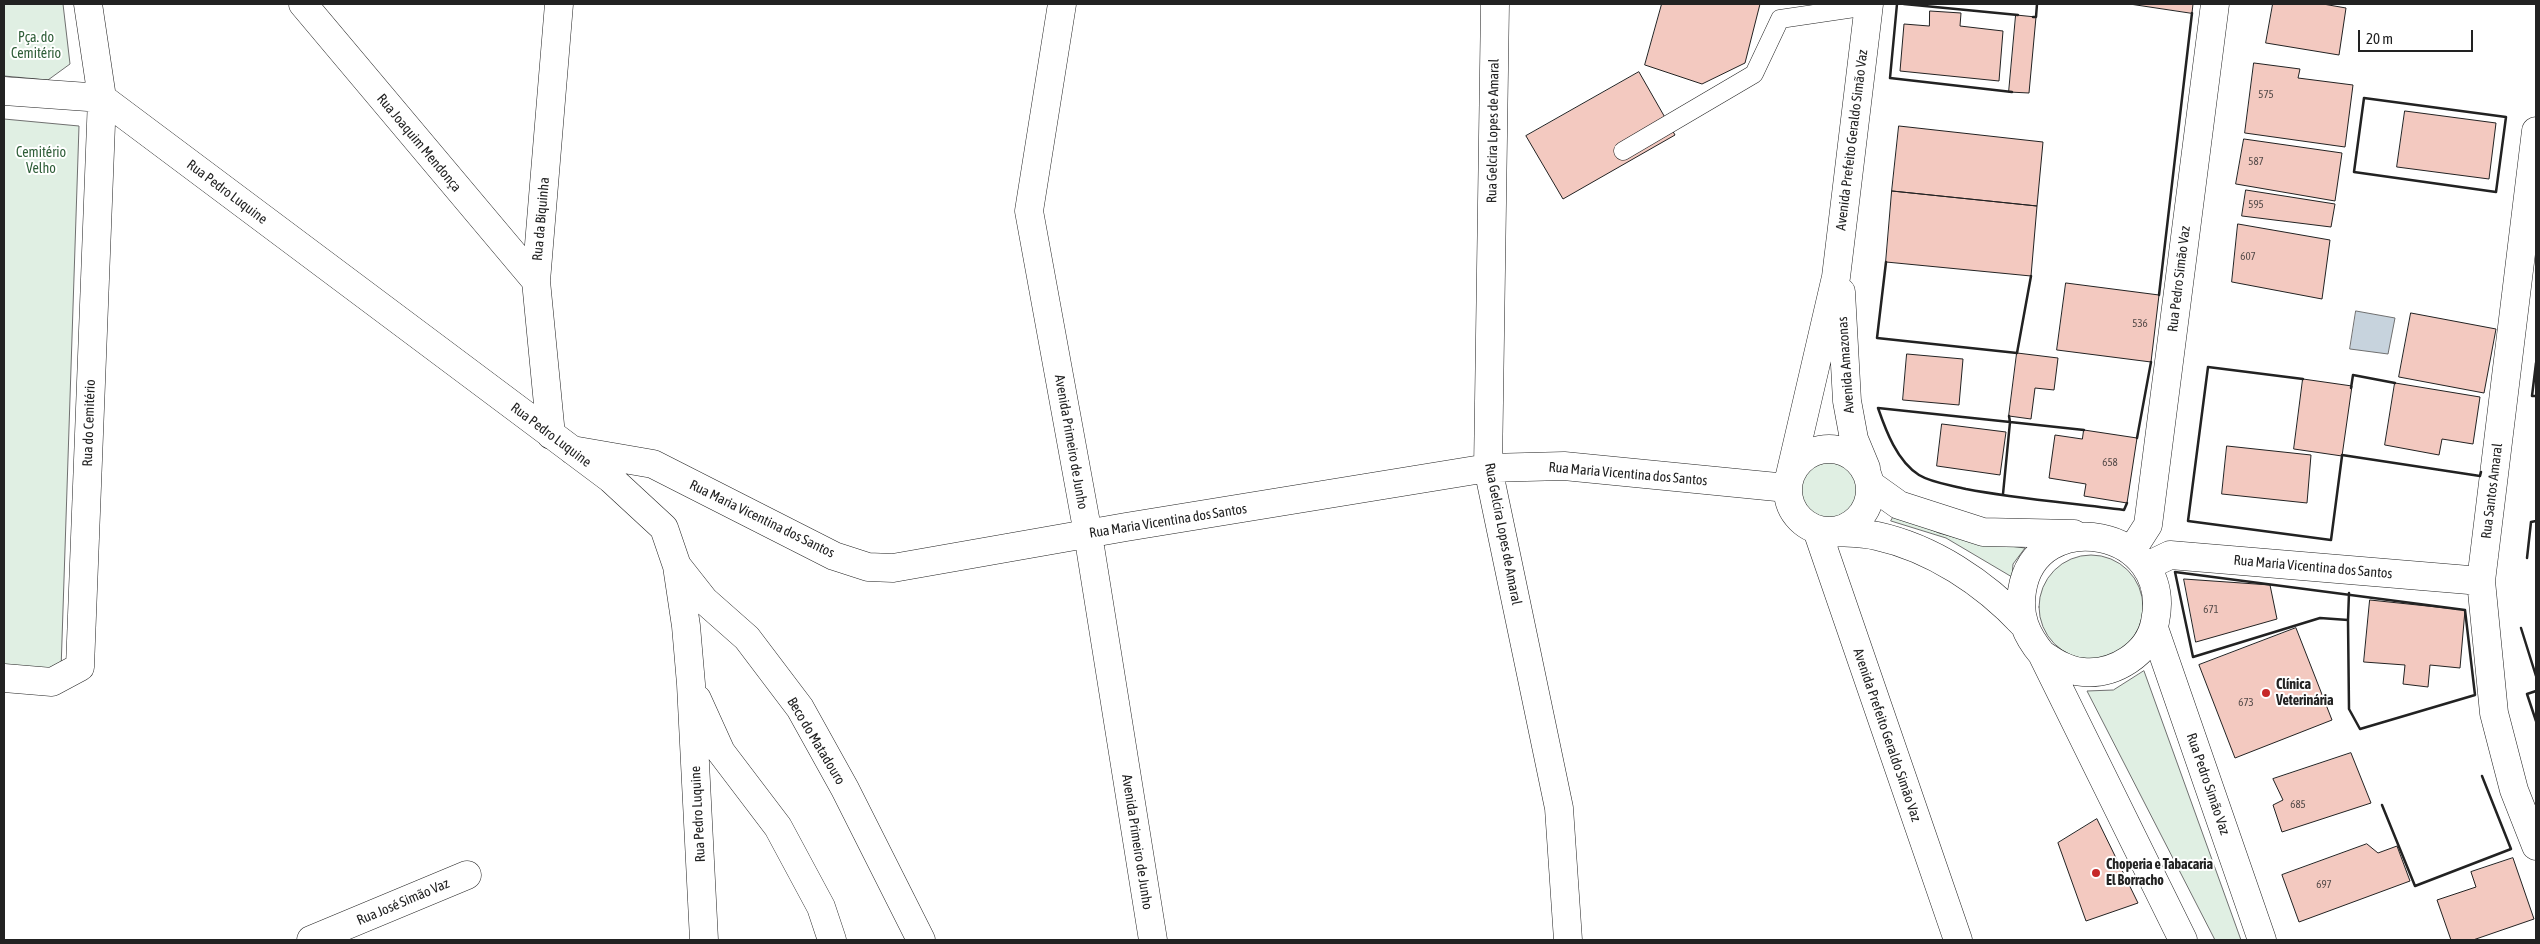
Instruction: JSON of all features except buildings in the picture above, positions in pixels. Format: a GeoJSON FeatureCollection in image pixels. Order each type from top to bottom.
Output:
{"type":"FeatureCollection","features":[{"type":"Feature","properties":{"kind":"street"},"geometry":{"type":"LineString","coordinates":[[4,91],[102,98],[88,4]]}},
{"type":"Feature","properties":{"kind":"street","name":"Rua Joaquim Mendonça"},"geometry":{"type":"LineString","coordinates":[[302,4],[536,281]]}},
{"type":"Feature","properties":{"kind":"street","name":"Rua da Biquinha"},"geometry":{"type":"LineString","coordinates":[[559,4],[536,281],[561,443]]}},
{"type":"Feature","properties":{"kind":"street","name":"Avenida Primeiro de Junho"},"geometry":{"type":"LineString","coordinates":[[1062,4],[1029,211],[1088,534],[1153,940]]}},
{"type":"Feature","properties":{"kind":"street","name":"Rua Gelcira Lopes de Amaral"},"geometry":{"type":"LineString","coordinates":[[1494,4],[1488,468],[1559,808],[1568,940]]}},
{"type":"Feature","properties":{"kind":"street","name":"Rua Pedro Simão Vaz"},"geometry":{"type":"LineString","coordinates":[[2140,558],[2148,525],[2215,4]]}},
{"type":"Feature","properties":{"kind":"street","name":"Avenida Prefeito Geraldo Simão Vaz"},"geometry":{"type":"LineString","coordinates":[[1837,267],[1869,5]]}},
{"type":"Feature","properties":{"kind":"street","name":"Rua Pedro Luquine"},"geometry":{"type":"LineString","coordinates":[[102,98],[611,479],[664,528],[677,566],[686,626],[691,684],[704,940]]}},
{"type":"Feature","properties":{"kind":"street","name":"Rua do Cemitério"},"geometry":{"type":"LineString","coordinates":[[4,678],[52,682],[80,667],[102,98]]}},
{"type":"Feature","properties":{"kind":"street","name":"Rua Santos Amaral"},"geometry":{"type":"LineString","coordinates":[[2536,131],[2481,581],[2494,713],[2514,790],[2536,846]]}},
{"type":"Feature","properties":{"kind":"street","name":"Avenida Amazonas"},"geometry":{"type":"LineString","coordinates":[[1837,267],[1847,401],[1854,439],[1869,479]]}},
{"type":"Feature","properties":{"kind":"street","name":"Avenida Amazonas"},"geometry":{"type":"LineString","coordinates":[[1789,482],[1837,267]]}},
{"type":"Feature","properties":{"kind":"street","name":"Rua Maria Vicentina dos Santos"},"geometry":{"type":"LineString","coordinates":[[561,443],[654,464],[834,556],[868,567],[893,568],[1488,468],[1564,466],[1789,482]]}},
{"type":"Feature","properties":{"kind":"street"},"geometry":{"type":"LineString","coordinates":[[2023,624],[2006,604],[1967,575],[1916,549],[1876,536],[1823,531],[1804,524],[1794,514],[1789,502],[1789,482],[1797,463],[1807,455],[1820,450],[1834,449],[1847,453],[1869,479],[1899,505],[1983,532],[2066,532],[2113,540],[2140,558],[2156,586],[2158,607],[2154,628],[2142,648],[2125,662],[2105,671],[2082,672],[2061,666],[2042,654]]}},
{"type":"Feature","properties":{"kind":"street"},"geometry":{"type":"LineString","coordinates":[[1823,531],[1844,530],[1856,522],[1865,512],[1870,499],[1869,479]]}},
{"type":"Feature","properties":{"kind":"street","name":"Avenida Prefeito Geraldo Simão Vaz"},"geometry":{"type":"LineString","coordinates":[[1823,531],[1958,940]]}},
{"type":"Feature","properties":{"kind":"street"},"geometry":{"type":"LineString","coordinates":[[2090,536],[2068,538],[2055,544],[2034,563],[2024,582],[2020,603],[2023,624],[2030,640],[2042,654],[2184,940]]}},
{"type":"Feature","properties":{"kind":"street","name":"Rua Maria Vicentina dos Santos"},"geometry":{"type":"LineString","coordinates":[[2140,558],[2170,555],[2481,581]]}},
{"type":"Feature","properties":{"kind":"street","name":"Beco do Matadouro"},"geometry":{"type":"LineString","coordinates":[[677,566],[704,600],[747,638],[800,708],[845,789],[921,940]]}},
{"type":"Feature","properties":{"kind":"street","name":"Rua Pedro Simão Vaz"},"geometry":{"type":"LineString","coordinates":[[2154,628],[2262,940]]}},
{"type":"Feature","properties":{"kind":"street"},"geometry":{"type":"LineString","coordinates":[[691,684],[721,752],[778,827],[821,907],[832,940]]}},
{"type":"Feature","properties":{"kind":"street","name":"Rua José Simão Vaz"},"geometry":{"type":"LineString","coordinates":[[311,940],[467,875]]}},
{"type":"Feature","properties":{"kind":"lane"},"geometry":{"type":"LineString","coordinates":[[1622,151],[1754,74],[1780,19],[1869,5]]}},
{"type":"Feature","properties":{"kind":"green space","name":"Pça. do Cemitério"},"geometry":{"type":"Polygon","coordinates":[[[4,4],[63,4],[70,64],[48,80],[4,76],[4,4]]]}},
{"type":"Feature","properties":{"kind":"green space","name":"Cemitério Velho"},"geometry":{"type":"Polygon","coordinates":[[[4,119],[79,126],[61,670],[4,666],[4,119]]]}},
{"type":"Feature","properties":{"kind":"green space"},"geometry":{"type":"Polygon","coordinates":[[[1828,461],[1840,463],[1850,470],[1857,480],[1859,492],[1857,504],[1850,514],[1840,521],[1828,523],[1816,521],[1806,514],[1799,504],[1797,492],[1799,480],[1806,470],[1816,463],[1828,461]]]}},
{"type":"Feature","properties":{"kind":"green space"},"geometry":{"type":"Polygon","coordinates":[[[1895,514],[1939,533],[1965,540],[2025,548],[2013,564],[2012,577],[1946,538],[1891,521],[1895,514]]]}},
{"type":"Feature","properties":{"kind":"green space"},"geometry":{"type":"Polygon","coordinates":[[[2091,555],[2111,559],[2128,570],[2139,587],[2143,607],[2139,627],[2128,644],[2111,655],[2091,659],[2071,655],[2054,644],[2043,627],[2039,607],[2043,587],[2054,570],[2071,559],[2091,555]]]}},
{"type":"Feature","properties":{"kind":"green space"},"geometry":{"type":"Polygon","coordinates":[[[2144,671],[2241,940],[2215,940],[2087,691],[2113,690],[2144,671]]]}},
{"type":"Feature","properties":{"kind":"shaded area"},"geometry":{"type":"Polygon","coordinates":[[[2356,311],[2395,318],[2388,354],[2350,349],[2356,311]]]}},
{"type":"Feature","properties":{"kind":"wall"},"geometry":{"type":"LineString","coordinates":[[1897,4],[1890,78],[2012,92]]}},
{"type":"Feature","properties":{"kind":"wall"},"geometry":{"type":"LineString","coordinates":[[1904,4],[2018,15]]}},
{"type":"Feature","properties":{"kind":"wall"},"geometry":{"type":"LineString","coordinates":[[2033,17],[2036,17],[2037,4]]}},
{"type":"Feature","properties":{"kind":"wall"},"geometry":{"type":"LineString","coordinates":[[2159,295],[2192,13]]}},
{"type":"Feature","properties":{"kind":"wall"},"geometry":{"type":"LineString","coordinates":[[2364,98],[2506,117],[2496,192],[2354,172],[2364,98]]}},
{"type":"Feature","properties":{"kind":"wall"},"geometry":{"type":"LineString","coordinates":[[1886,262],[1877,338],[2017,353],[2031,276]]}},
{"type":"Feature","properties":{"kind":"wall"},"geometry":{"type":"LineString","coordinates":[[2137,438],[2151,362]]}},
{"type":"Feature","properties":{"kind":"wall"},"geometry":{"type":"LineString","coordinates":[[2536,363],[2532,396],[2536,396]]}},
{"type":"Feature","properties":{"kind":"wall"},"geometry":{"type":"LineString","coordinates":[[2303,379],[2208,367],[2188,521],[2331,540],[2342,456]]}},
{"type":"Feature","properties":{"kind":"wall"},"geometry":{"type":"LineString","coordinates":[[2351,388],[2353,375],[2395,383]]}},
{"type":"Feature","properties":{"kind":"wall"},"geometry":{"type":"LineString","coordinates":[[2003,494],[2010,422],[1878,408],[1898,454],[1911,469],[1930,480],[1966,489],[2025,498],[2124,510],[2127,503]]}},
{"type":"Feature","properties":{"kind":"wall"},"geometry":{"type":"LineString","coordinates":[[2009,416],[2010,422],[2084,430]]}},
{"type":"Feature","properties":{"kind":"wall"},"geometry":{"type":"LineString","coordinates":[[2342,455],[2480,476],[2481,472]]}},
{"type":"Feature","properties":{"kind":"wall"},"geometry":{"type":"LineString","coordinates":[[2527,558],[2531,522],[2536,521]]}},
{"type":"Feature","properties":{"kind":"wall"},"geometry":{"type":"LineString","coordinates":[[2175,572],[2465,610],[2475,695],[2360,729],[2349,709],[2348,620],[2320,618],[2193,657],[2175,572]]}},
{"type":"Feature","properties":{"kind":"wall"},"geometry":{"type":"LineString","coordinates":[[2348,620],[2349,593]]}},
{"type":"Feature","properties":{"kind":"wall"},"geometry":{"type":"LineString","coordinates":[[2521,628],[2536,676]]}},
{"type":"Feature","properties":{"kind":"wall"},"geometry":{"type":"LineString","coordinates":[[2536,691],[2527,694],[2536,721]]}},
{"type":"Feature","properties":{"kind":"wall"},"geometry":{"type":"LineString","coordinates":[[2382,805],[2415,886],[2511,849],[2482,776]]}},
{"type":"Feature","properties":{"kind":"place","name":"Clínica Veterinária"},"geometry":{"type":"Point","coordinates":[2266,693]}},
{"type":"Feature","properties":{"kind":"place","name":"Choperia e Tabacaria El Borracho"},"geometry":{"type":"Point","coordinates":[2096,873]}}]}
